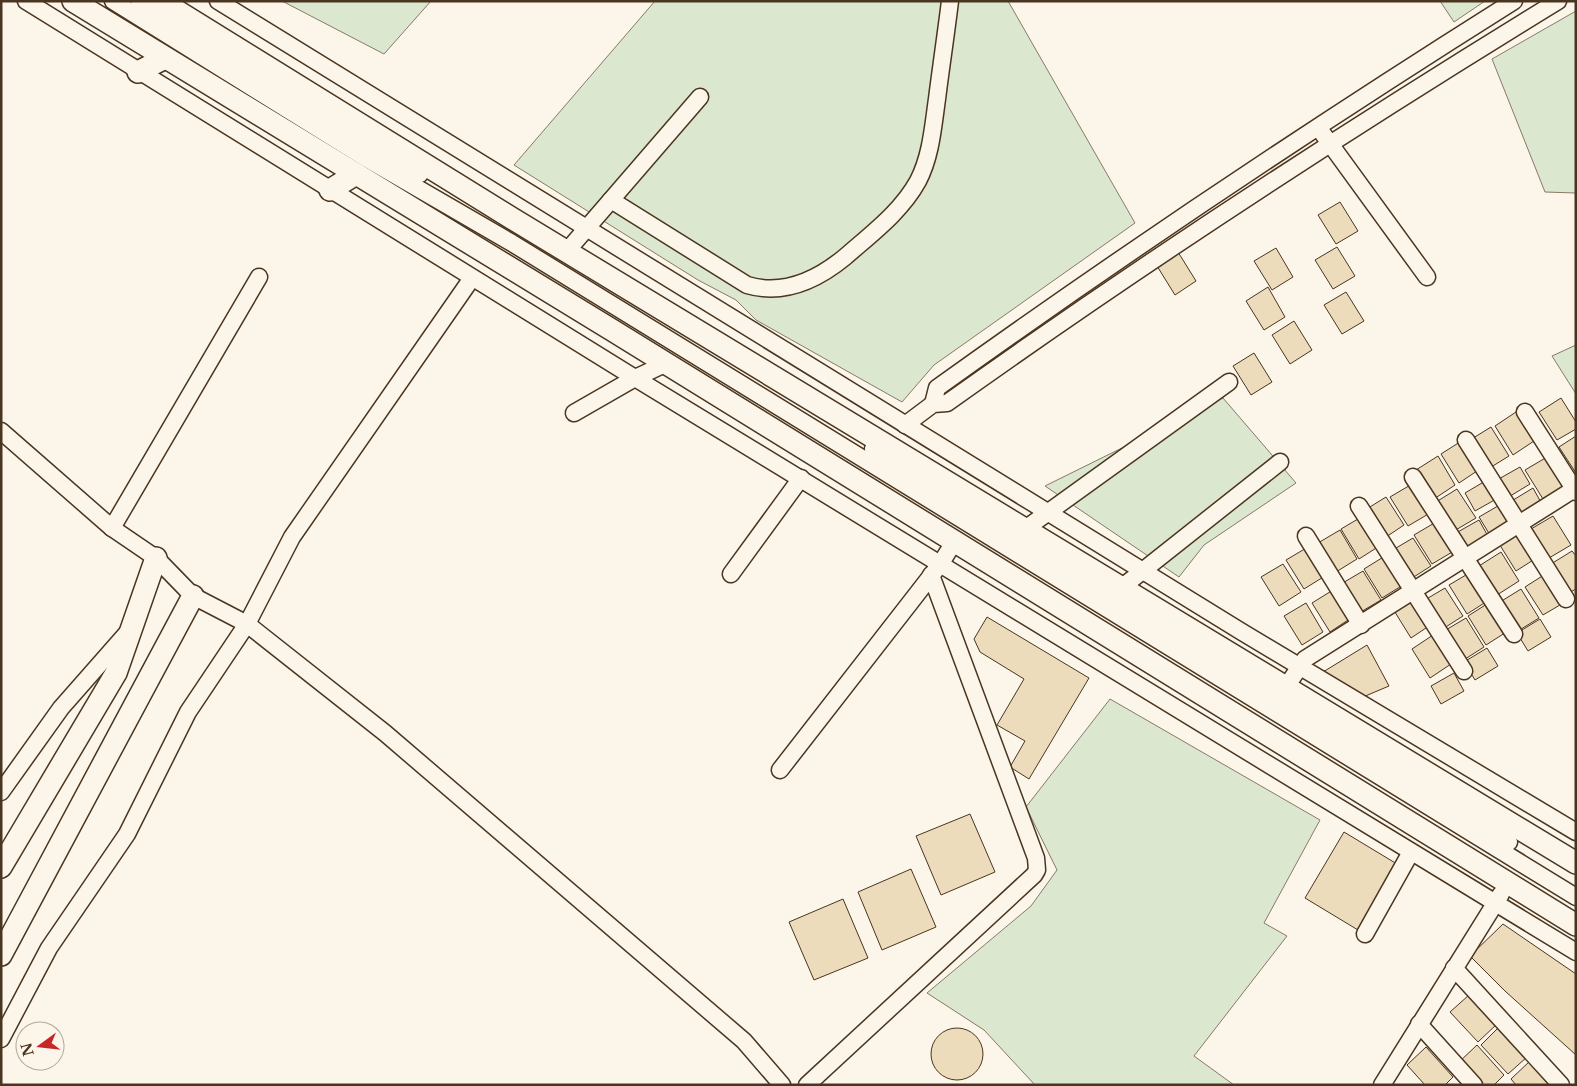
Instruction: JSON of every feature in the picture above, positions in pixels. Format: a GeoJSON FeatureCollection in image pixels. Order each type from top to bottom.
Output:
{"type":"FeatureCollection","features":[{"type":"Feature","properties":{"kind":"main road"},"geometry":{"type":"LineString","coordinates":[[73,1],[1576,925]]}},
{"type":"Feature","properties":{"kind":"main road"},"geometry":{"type":"LineString","coordinates":[[161,1],[567,252],[1576,863]]}},
{"type":"Feature","properties":{"kind":"main road"},"geometry":{"type":"LineString","coordinates":[[138,72],[165,58]]}},
{"type":"Feature","properties":{"kind":"main road"},"geometry":{"type":"LineString","coordinates":[[330,190],[356,174]]}},
{"type":"Feature","properties":{"kind":"main road"},"geometry":{"type":"LineString","coordinates":[[1,867],[116,674],[156,558]]}},
{"type":"Feature","properties":{"kind":"main road"},"geometry":{"type":"LineString","coordinates":[[1,955],[34,897],[193,596]]}},
{"type":"Feature","properties":{"kind":"street"},"geometry":{"type":"LineString","coordinates":[[26,1],[472,278],[801,478],[936,569],[1576,952]]}},
{"type":"Feature","properties":{"kind":"street"},"geometry":{"type":"LineString","coordinates":[[113,1],[362,156],[512,243],[1576,897]]}},
{"type":"Feature","properties":{"kind":"street"},"geometry":{"type":"LineString","coordinates":[[139,1],[818,414],[962,505],[1399,772],[1576,884]]}},
{"type":"Feature","properties":{"kind":"street"},"geometry":{"type":"LineString","coordinates":[[218,1],[1298,666],[1576,832]]}},
{"type":"Feature","properties":{"kind":"street"},"geometry":{"type":"LineString","coordinates":[[610,200],[748,285],[764,290],[780,289],[797,285],[825,273],[890,218],[918,181],[931,145],[950,1]]}},
{"type":"Feature","properties":{"kind":"street"},"geometry":{"type":"LineString","coordinates":[[933,404],[937,388],[1080,285],[1317,126],[1514,1]]}},
{"type":"Feature","properties":{"kind":"street"},"geometry":{"type":"LineString","coordinates":[[905,425],[933,404],[947,403],[1074,312],[1329,143],[1558,1]]}},
{"type":"Feature","properties":{"kind":"street"},"geometry":{"type":"LineString","coordinates":[[567,252],[700,98]]}},
{"type":"Feature","properties":{"kind":"street"},"geometry":{"type":"LineString","coordinates":[[1317,126],[1427,277]]}},
{"type":"Feature","properties":{"kind":"street"},"geometry":{"type":"LineString","coordinates":[[112,528],[259,277]]}},
{"type":"Feature","properties":{"kind":"street"},"geometry":{"type":"LineString","coordinates":[[1,1039],[49,948],[127,834],[188,712],[247,624],[292,537],[472,278]]}},
{"type":"Feature","properties":{"kind":"street"},"geometry":{"type":"LineString","coordinates":[[574,413],[635,378],[665,364]]}},
{"type":"Feature","properties":{"kind":"street"},"geometry":{"type":"LineString","coordinates":[[1025,529],[1229,382]]}},
{"type":"Feature","properties":{"kind":"street"},"geometry":{"type":"LineString","coordinates":[[1286,687],[1298,666],[1310,656],[1362,625],[1519,522],[1575,489],[1525,412]]}},
{"type":"Feature","properties":{"kind":"street"},"geometry":{"type":"LineString","coordinates":[[1,431],[112,528],[156,558],[193,596],[247,624],[385,733],[744,1041],[774,1082]]}},
{"type":"Feature","properties":{"kind":"street"},"geometry":{"type":"LineString","coordinates":[[1466,440],[1566,599]]}},
{"type":"Feature","properties":{"kind":"street"},"geometry":{"type":"LineString","coordinates":[[1122,588],[1142,570],[1280,462]]}},
{"type":"Feature","properties":{"kind":"street"},"geometry":{"type":"LineString","coordinates":[[1413,477],[1514,634]]}},
{"type":"Feature","properties":{"kind":"street"},"geometry":{"type":"LineString","coordinates":[[731,574],[801,478]]}},
{"type":"Feature","properties":{"kind":"street"},"geometry":{"type":"LineString","coordinates":[[1359,506],[1464,671]]}},
{"type":"Feature","properties":{"kind":"street"},"geometry":{"type":"LineString","coordinates":[[1306,536],[1362,625]]}},
{"type":"Feature","properties":{"kind":"street"},"geometry":{"type":"LineString","coordinates":[[780,770],[936,569],[954,542]]}},
{"type":"Feature","properties":{"kind":"street"},"geometry":{"type":"LineString","coordinates":[[807,1085],[1034,875],[1037,870],[1036,858],[936,569]]}},
{"type":"Feature","properties":{"kind":"street"},"geometry":{"type":"LineString","coordinates":[[1,792],[61,708],[131,629]]}},
{"type":"Feature","properties":{"kind":"street"},"geometry":{"type":"LineString","coordinates":[[1365,934],[1411,852]]}},
{"type":"Feature","properties":{"kind":"street"},"geometry":{"type":"LineString","coordinates":[[1385,1083],[1419,1024],[1507,883]]}},
{"type":"Feature","properties":{"kind":"street"},"geometry":{"type":"LineString","coordinates":[[1454,968],[1561,1085]]}},
{"type":"Feature","properties":{"kind":"street"},"geometry":{"type":"LineString","coordinates":[[1419,1024],[1474,1085]]}},
{"type":"Feature","properties":{"kind":"green space"},"geometry":{"type":"Polygon","coordinates":[[[282,1],[431,1],[384,54],[282,1]]]}},
{"type":"Feature","properties":{"kind":"green space"},"geometry":{"type":"Polygon","coordinates":[[[655,1],[1008,1],[1135,223],[934,365],[902,402],[756,320],[736,300],[698,280],[514,165],[655,1]]]}},
{"type":"Feature","properties":{"kind":"green space"},"geometry":{"type":"Polygon","coordinates":[[[1440,1],[1485,1],[1454,22],[1440,1]]]}},
{"type":"Feature","properties":{"kind":"green space"},"geometry":{"type":"Polygon","coordinates":[[[1576,11],[1576,193],[1545,192],[1492,59],[1576,11]]]}},
{"type":"Feature","properties":{"kind":"green space"},"geometry":{"type":"Polygon","coordinates":[[[1576,345],[1576,394],[1552,356],[1576,345]]]}},
{"type":"Feature","properties":{"kind":"green space"},"geometry":{"type":"Polygon","coordinates":[[[1223,398],[1296,483],[1204,545],[1179,577],[1045,486],[1223,398]]]}},
{"type":"Feature","properties":{"kind":"green space"},"geometry":{"type":"Polygon","coordinates":[[[1110,699],[1320,820],[1264,923],[1287,936],[1194,1056],[1234,1085],[1035,1085],[984,1030],[927,993],[1031,906],[1057,870],[1026,807],[1110,699]]]}},
{"type":"Feature","properties":{"kind":"building"},"geometry":{"type":"Polygon","coordinates":[[[1340,202],[1358,231],[1336,244],[1318,215],[1340,202]]]}},
{"type":"Feature","properties":{"kind":"building"},"geometry":{"type":"Polygon","coordinates":[[[1337,247],[1355,276],[1333,289],[1315,260],[1337,247]]]}},
{"type":"Feature","properties":{"kind":"building"},"geometry":{"type":"Polygon","coordinates":[[[1276,248],[1293,277],[1272,290],[1254,261],[1276,248]]]}},
{"type":"Feature","properties":{"kind":"building"},"geometry":{"type":"Polygon","coordinates":[[[1178,252],[1196,281],[1175,295],[1157,266],[1178,252]]]}},
{"type":"Feature","properties":{"kind":"building"},"geometry":{"type":"Polygon","coordinates":[[[1268,287],[1285,317],[1264,330],[1246,301],[1268,287]]]}},
{"type":"Feature","properties":{"kind":"building"},"geometry":{"type":"Polygon","coordinates":[[[1346,292],[1364,321],[1342,334],[1324,305],[1346,292]]]}},
{"type":"Feature","properties":{"kind":"building"},"geometry":{"type":"Polygon","coordinates":[[[1294,321],[1312,350],[1290,364],[1272,335],[1294,321]]]}},
{"type":"Feature","properties":{"kind":"building"},"geometry":{"type":"Polygon","coordinates":[[[1254,353],[1272,382],[1251,395],[1233,366],[1254,353]]]}},
{"type":"Feature","properties":{"kind":"building"},"geometry":{"type":"Polygon","coordinates":[[[1561,398],[1576,422],[1576,429],[1557,440],[1539,412],[1561,398]]]}},
{"type":"Feature","properties":{"kind":"building"},"geometry":{"type":"Polygon","coordinates":[[[1516,412],[1534,441],[1513,455],[1495,426],[1516,412]]]}},
{"type":"Feature","properties":{"kind":"building"},"geometry":{"type":"Polygon","coordinates":[[[1491,427],[1509,456],[1488,469],[1470,440],[1491,427]]]}},
{"type":"Feature","properties":{"kind":"building"},"geometry":{"type":"Polygon","coordinates":[[[1576,436],[1576,473],[1559,447],[1576,436]]]}},
{"type":"Feature","properties":{"kind":"building"},"geometry":{"type":"Polygon","coordinates":[[[1463,440],[1480,469],[1459,483],[1441,454],[1463,440]]]}},
{"type":"Feature","properties":{"kind":"building"},"geometry":{"type":"Polygon","coordinates":[[[1438,456],[1455,485],[1434,499],[1416,470],[1438,456]]]}},
{"type":"Feature","properties":{"kind":"building"},"geometry":{"type":"Polygon","coordinates":[[[1547,457],[1565,486],[1543,499],[1525,470],[1547,457]]]}},
{"type":"Feature","properties":{"kind":"building"},"geometry":{"type":"Polygon","coordinates":[[[1520,467],[1530,484],[1507,498],[1497,480],[1520,467]]]}},
{"type":"Feature","properties":{"kind":"building"},"geometry":{"type":"Polygon","coordinates":[[[1487,480],[1498,498],[1475,511],[1465,493],[1487,480]]]}},
{"type":"Feature","properties":{"kind":"building"},"geometry":{"type":"Polygon","coordinates":[[[1412,484],[1430,513],[1408,526],[1390,497],[1412,484]]]}},
{"type":"Feature","properties":{"kind":"building"},"geometry":{"type":"Polygon","coordinates":[[[1533,488],[1543,506],[1520,519],[1510,502],[1533,488]]]}},
{"type":"Feature","properties":{"kind":"building"},"geometry":{"type":"Polygon","coordinates":[[[1457,489],[1476,518],[1454,531],[1436,502],[1457,489]]]}},
{"type":"Feature","properties":{"kind":"building"},"geometry":{"type":"Polygon","coordinates":[[[1386,497],[1404,525],[1383,539],[1365,510],[1386,497]]]}},
{"type":"Feature","properties":{"kind":"building"},"geometry":{"type":"Polygon","coordinates":[[[1503,503],[1513,521],[1490,535],[1479,517],[1503,503]]]}},
{"type":"Feature","properties":{"kind":"building"},"geometry":{"type":"Polygon","coordinates":[[[1363,516],[1381,545],[1359,559],[1341,529],[1363,516]]]}},
{"type":"Feature","properties":{"kind":"building"},"geometry":{"type":"Polygon","coordinates":[[[1553,516],[1571,545],[1549,558],[1531,529],[1553,516]]]}},
{"type":"Feature","properties":{"kind":"building"},"geometry":{"type":"Polygon","coordinates":[[[1479,520],[1489,538],[1466,551],[1456,533],[1479,520]]]}},
{"type":"Feature","properties":{"kind":"building"},"geometry":{"type":"Polygon","coordinates":[[[1436,522],[1454,551],[1432,564],[1414,535],[1436,522]]]}},
{"type":"Feature","properties":{"kind":"building"},"geometry":{"type":"Polygon","coordinates":[[[1520,528],[1538,557],[1516,571],[1498,542],[1520,528]]]}},
{"type":"Feature","properties":{"kind":"building"},"geometry":{"type":"Polygon","coordinates":[[[1340,530],[1357,559],[1336,572],[1318,543],[1340,530]]]}},
{"type":"Feature","properties":{"kind":"building"},"geometry":{"type":"Polygon","coordinates":[[[1413,538],[1431,566],[1409,580],[1391,551],[1413,538]]]}},
{"type":"Feature","properties":{"kind":"building"},"geometry":{"type":"Polygon","coordinates":[[[1308,547],[1325,576],[1304,589],[1286,560],[1308,547]]]}},
{"type":"Feature","properties":{"kind":"building"},"geometry":{"type":"Polygon","coordinates":[[[1572,551],[1576,556],[1576,589],[1569,593],[1551,564],[1572,551]]]}},
{"type":"Feature","properties":{"kind":"building"},"geometry":{"type":"Polygon","coordinates":[[[1501,552],[1519,581],[1497,595],[1479,566],[1501,552]]]}},
{"type":"Feature","properties":{"kind":"building"},"geometry":{"type":"Polygon","coordinates":[[[1385,556],[1403,585],[1382,598],[1364,569],[1385,556]]]}},
{"type":"Feature","properties":{"kind":"building"},"geometry":{"type":"Polygon","coordinates":[[[1283,564],[1301,592],[1279,606],[1261,577],[1283,564]]]}},
{"type":"Feature","properties":{"kind":"building"},"geometry":{"type":"Polygon","coordinates":[[[1363,571],[1381,600],[1359,613],[1341,584],[1363,571]]]}},
{"type":"Feature","properties":{"kind":"building"},"geometry":{"type":"Polygon","coordinates":[[[1471,572],[1489,600],[1467,614],[1449,585],[1471,572]]]}},
{"type":"Feature","properties":{"kind":"building"},"geometry":{"type":"Polygon","coordinates":[[[1547,573],[1565,602],[1543,615],[1525,587],[1547,573]]]}},
{"type":"Feature","properties":{"kind":"building"},"geometry":{"type":"Polygon","coordinates":[[[1445,588],[1463,616],[1441,630],[1423,601],[1445,588]]]}},
{"type":"Feature","properties":{"kind":"building"},"geometry":{"type":"Polygon","coordinates":[[[1521,589],[1539,618],[1518,631],[1500,602],[1521,589]]]}},
{"type":"Feature","properties":{"kind":"building"},"geometry":{"type":"Polygon","coordinates":[[[1333,590],[1351,618],[1330,632],[1312,603],[1333,590]]]}},
{"type":"Feature","properties":{"kind":"building"},"geometry":{"type":"Polygon","coordinates":[[[1414,596],[1432,624],[1411,638],[1393,609],[1414,596]]]}},
{"type":"Feature","properties":{"kind":"building"},"geometry":{"type":"Polygon","coordinates":[[[1490,602],[1508,631],[1486,645],[1468,616],[1490,602]]]}},
{"type":"Feature","properties":{"kind":"building"},"geometry":{"type":"Polygon","coordinates":[[[1306,603],[1323,632],[1302,645],[1284,616],[1306,603]]]}},
{"type":"Feature","properties":{"kind":"building"},"geometry":{"type":"Polygon","coordinates":[[[987,617],[1089,678],[1029,779],[1010,767],[1025,741],[997,725],[1024,679],[980,652],[974,639],[987,617]]]}},
{"type":"Feature","properties":{"kind":"building"},"geometry":{"type":"Polygon","coordinates":[[[1466,618],[1484,647],[1462,661],[1444,631],[1466,618]]]}},
{"type":"Feature","properties":{"kind":"building"},"geometry":{"type":"Polygon","coordinates":[[[1540,619],[1551,637],[1528,651],[1517,633],[1540,619]]]}},
{"type":"Feature","properties":{"kind":"building"},"geometry":{"type":"Polygon","coordinates":[[[1433,635],[1451,664],[1430,678],[1412,649],[1433,635]]]}},
{"type":"Feature","properties":{"kind":"building"},"geometry":{"type":"Polygon","coordinates":[[[1367,645],[1389,686],[1363,697],[1323,672],[1367,645]]]}},
{"type":"Feature","properties":{"kind":"building"},"geometry":{"type":"Polygon","coordinates":[[[1487,648],[1498,666],[1475,680],[1464,662],[1487,648]]]}},
{"type":"Feature","properties":{"kind":"building"},"geometry":{"type":"Polygon","coordinates":[[[1454,673],[1464,691],[1441,704],[1431,686],[1454,673]]]}},
{"type":"Feature","properties":{"kind":"building"},"geometry":{"type":"Polygon","coordinates":[[[970,814],[995,872],[941,895],[916,836],[970,814]]]}},
{"type":"Feature","properties":{"kind":"building"},"geometry":{"type":"Polygon","coordinates":[[[1344,832],[1397,864],[1358,930],[1305,898],[1344,832]]]}},
{"type":"Feature","properties":{"kind":"building"},"geometry":{"type":"Polygon","coordinates":[[[911,869],[936,927],[882,950],[858,892],[911,869]]]}},
{"type":"Feature","properties":{"kind":"building"},"geometry":{"type":"Polygon","coordinates":[[[843,899],[868,958],[814,980],[789,922],[843,899]]]}},
{"type":"Feature","properties":{"kind":"building"},"geometry":{"type":"Polygon","coordinates":[[[1503,924],[1576,974],[1576,1055],[1505,991],[1470,956],[1503,924]]]}},
{"type":"Feature","properties":{"kind":"building"},"geometry":{"type":"Polygon","coordinates":[[[1469,995],[1497,1024],[1478,1042],[1450,1012],[1469,995]]]}},
{"type":"Feature","properties":{"kind":"building"},"geometry":{"type":"Polygon","coordinates":[[[1499,1027],[1527,1057],[1508,1074],[1481,1045],[1499,1027]]]}},
{"type":"Feature","properties":{"kind":"building"},"geometry":{"type":"Polygon","coordinates":[[[957,1028],[967,1030],[975,1036],[981,1044],[983,1054],[981,1064],[975,1072],[967,1078],[957,1080],[947,1078],[939,1072],[933,1064],[931,1054],[933,1044],[939,1036],[947,1030],[957,1028]]]}},
{"type":"Feature","properties":{"kind":"building"},"geometry":{"type":"Polygon","coordinates":[[[1477,1045],[1504,1075],[1494,1085],[1478,1085],[1458,1063],[1477,1045]]]}},
{"type":"Feature","properties":{"kind":"building"},"geometry":{"type":"Polygon","coordinates":[[[1426,1047],[1453,1077],[1445,1085],[1425,1085],[1407,1065],[1426,1047]]]}},
{"type":"Feature","properties":{"kind":"building"},"geometry":{"type":"Polygon","coordinates":[[[1530,1061],[1551,1085],[1516,1085],[1511,1079],[1530,1061]]]}}]}
